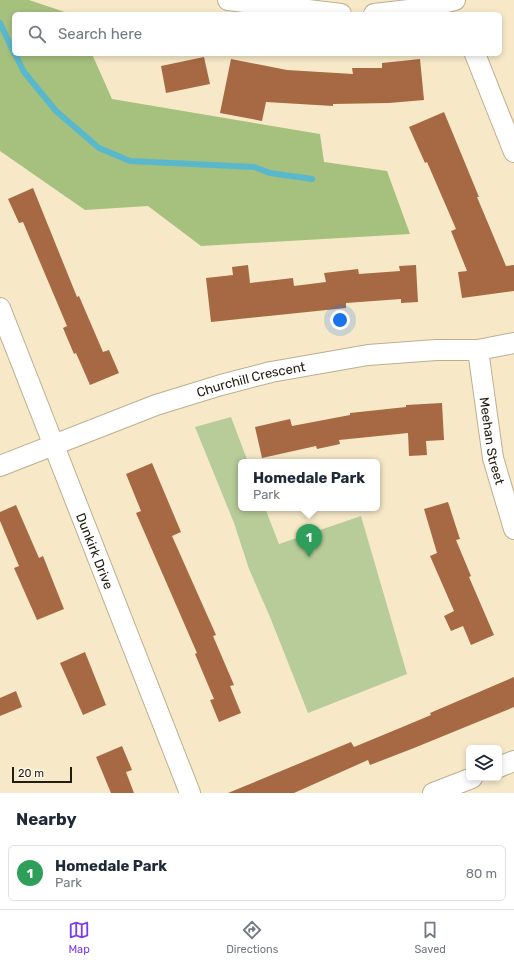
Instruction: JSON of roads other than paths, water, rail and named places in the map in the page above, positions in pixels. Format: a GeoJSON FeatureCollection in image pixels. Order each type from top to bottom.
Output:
{"type":"FeatureCollection","features":[{"type":"Feature","properties":{"kind":"street"},"geometry":{"type":"LineString","coordinates":[[228,0],[325,12]]}},
{"type":"Feature","properties":{"kind":"street"},"geometry":{"type":"LineString","coordinates":[[395,12],[456,5]]}},
{"type":"Feature","properties":{"kind":"street"},"geometry":{"type":"LineString","coordinates":[[476,56],[514,152]]}},
{"type":"Feature","properties":{"kind":"street","name":"Dunkirk Drive"},"geometry":{"type":"LineString","coordinates":[[0,308],[190,793]]}},
{"type":"Feature","properties":{"kind":"street","name":"Churchill Crescent"},"geometry":{"type":"LineString","coordinates":[[0,466],[170,401],[271,372],[368,355],[436,350],[478,350],[514,343]]}},
{"type":"Feature","properties":{"kind":"street","name":"Meehan Street"},"geometry":{"type":"LineString","coordinates":[[478,350],[493,458],[514,529]]}},
{"type":"Feature","properties":{"kind":"street"},"geometry":{"type":"LineString","coordinates":[[502,766],[514,761]]}},
{"type":"Feature","properties":{"kind":"street"},"geometry":{"type":"LineString","coordinates":[[434,793],[466,780]]}},
{"type":"Feature","properties":{"kind":"waterway"},"geometry":{"type":"LineString","coordinates":[[0,23],[12,49]]}},
{"type":"Feature","properties":{"kind":"waterway"},"geometry":{"type":"LineString","coordinates":[[16,56],[24,72],[56,111],[99,148],[130,161],[254,167],[270,173],[312,179]]}},
{"type":"Feature","properties":{"kind":"place","name":"Homedale Park"},"geometry":{"type":"Point","coordinates":[309,557]}}]}
